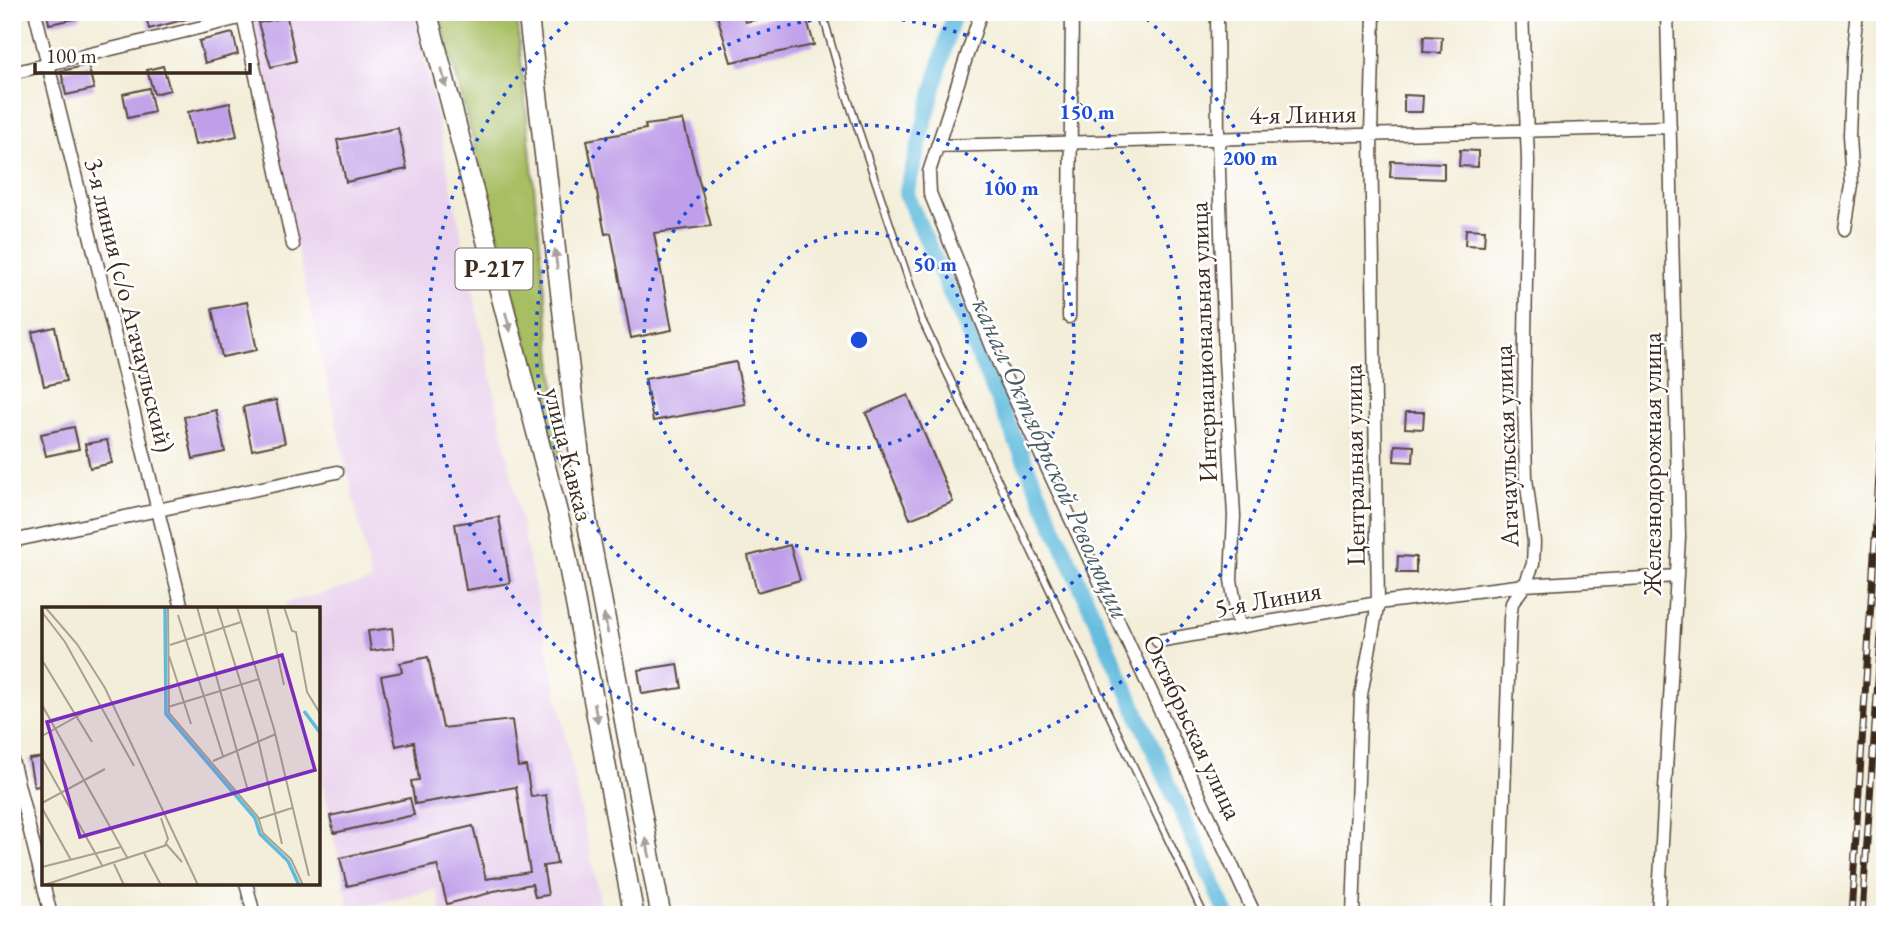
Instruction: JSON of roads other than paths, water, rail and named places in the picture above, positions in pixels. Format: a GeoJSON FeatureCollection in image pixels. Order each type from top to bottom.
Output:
{"type":"FeatureCollection","features":[{"type":"Feature","properties":{"kind":"highway","name":"улица Кавказ"},"geometry":{"type":"LineString","coordinates":[[427,12],[561,526],[634,915]]}},
{"type":"Feature","properties":{"kind":"highway","name":"улица Кавказ"},"geometry":{"type":"LineString","coordinates":[[528,12],[587,521],[661,915]]}},
{"type":"Feature","properties":{"kind":"street","name":"3-я линия (с/о Агачаульский)"},"geometry":{"type":"LineString","coordinates":[[35,12],[182,607]]}},
{"type":"Feature","properties":{"kind":"street"},"geometry":{"type":"LineString","coordinates":[[12,73],[264,12]]}},
{"type":"Feature","properties":{"kind":"street","name":"Октябрьская улица"},"geometry":{"type":"LineString","coordinates":[[981,12],[929,172],[930,193],[1001,369],[1255,915]]}},
{"type":"Feature","properties":{"kind":"street"},"geometry":{"type":"LineString","coordinates":[[1069,317],[1072,12]]}},
{"type":"Feature","properties":{"kind":"street","name":"Интернациональная улица"},"geometry":{"type":"LineString","coordinates":[[1217,12],[1225,359],[1234,516],[1231,580],[1239,627]]}},
{"type":"Feature","properties":{"kind":"street","name":"Центральная улица"},"geometry":{"type":"LineString","coordinates":[[1353,915],[1361,695],[1378,603],[1371,135],[1374,12]]}},
{"type":"Feature","properties":{"kind":"street","name":"Агачаульская улица"},"geometry":{"type":"LineString","coordinates":[[1500,915],[1510,619],[1512,603],[1525,585],[1533,564],[1534,542],[1526,478],[1524,398],[1527,131],[1522,12]]}},
{"type":"Feature","properties":{"kind":"street","name":"Железнодорожная улица"},"geometry":{"type":"LineString","coordinates":[[1658,915],[1679,537],[1667,12]]}},
{"type":"Feature","properties":{"kind":"street"},"geometry":{"type":"LineString","coordinates":[[1845,229],[1852,186],[1849,136],[1857,12]]}},
{"type":"Feature","properties":{"kind":"street"},"geometry":{"type":"LineString","coordinates":[[243,15],[293,245]]}},
{"type":"Feature","properties":{"kind":"street","name":"4-я Линия"},"geometry":{"type":"LineString","coordinates":[[937,146],[1670,127]]}},
{"type":"Feature","properties":{"kind":"street"},"geometry":{"type":"LineString","coordinates":[[12,541],[337,472]]}},
{"type":"Feature","properties":{"kind":"street","name":"5-я Линия"},"geometry":{"type":"LineString","coordinates":[[1158,641],[1378,603],[1525,585],[1677,576]]}},
{"type":"Feature","properties":{"kind":"street"},"geometry":{"type":"LineString","coordinates":[[12,760],[42,879]]}},
{"type":"Feature","properties":{"kind":"street"},"geometry":{"type":"LineString","coordinates":[[43,885],[51,915]]}},
{"type":"Feature","properties":{"kind":"street"},"geometry":{"type":"LineString","coordinates":[[246,885],[254,915]]}},
{"type":"Feature","properties":{"kind":"lane"},"geometry":{"type":"LineString","coordinates":[[822,12],[840,75],[922,320],[1204,915]]}},
{"type":"Feature","properties":{"kind":"waterway","name":"канал Октябрьской Революции"},"geometry":{"type":"LineString","coordinates":[[954,12],[906,194],[1227,915]]}},
{"type":"Feature","properties":{"kind":"railway"},"geometry":{"type":"LineString","coordinates":[[1851,915],[1885,383]]}},
{"type":"Feature","properties":{"kind":"railway"},"geometry":{"type":"LineString","coordinates":[[1862,915],[1885,578]]}}]}
